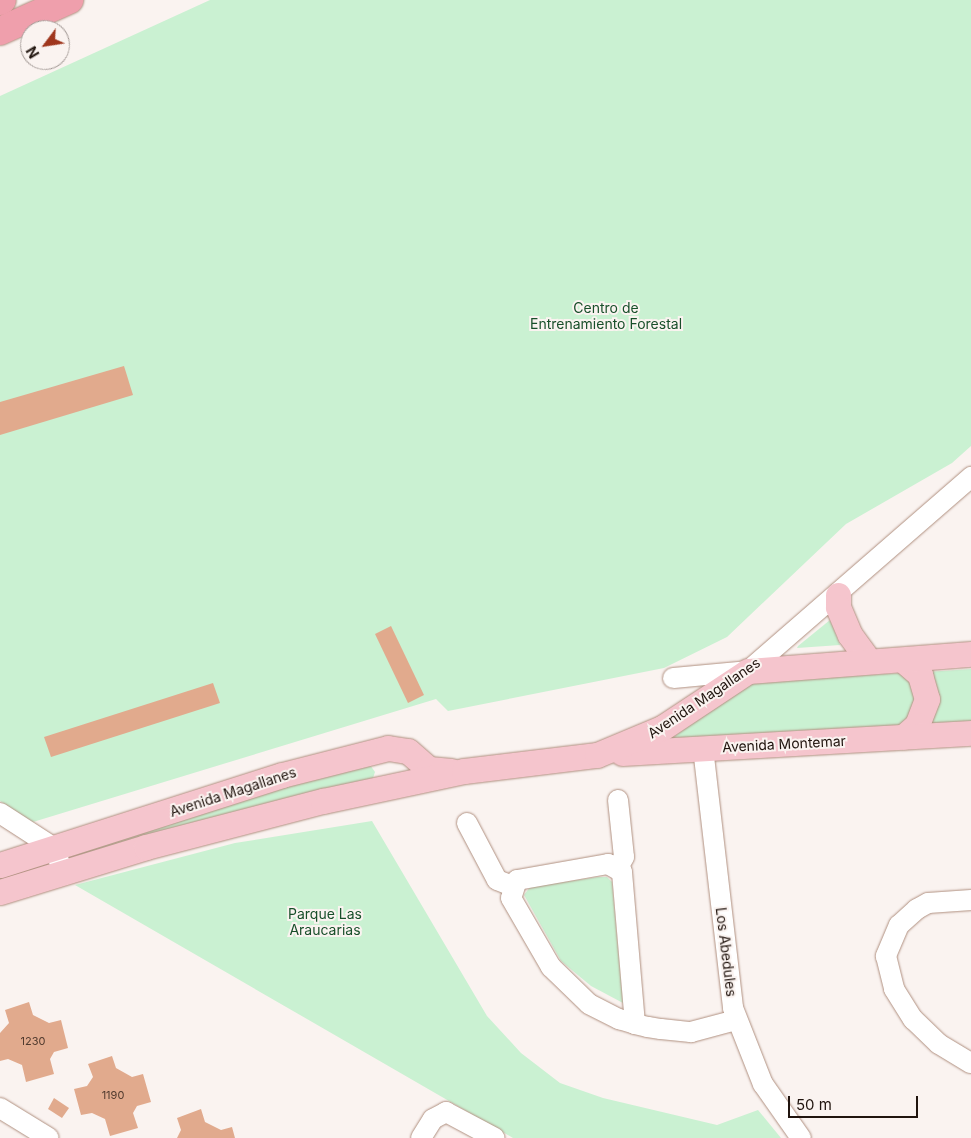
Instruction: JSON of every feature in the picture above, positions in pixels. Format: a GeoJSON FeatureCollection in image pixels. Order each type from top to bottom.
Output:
{"type":"FeatureCollection","features":[{"type":"Feature","properties":{"kind":"highway"},"geometry":{"type":"LineString","coordinates":[[0,31],[69,0]]}},
{"type":"Feature","properties":{"kind":"main road"},"geometry":{"type":"LineString","coordinates":[[838,595],[838,607],[850,635],[870,661]]}},
{"type":"Feature","properties":{"kind":"main road"},"geometry":{"type":"LineString","coordinates":[[748,671],[971,654]]}},
{"type":"Feature","properties":{"kind":"main road"},"geometry":{"type":"LineString","coordinates":[[903,660],[920,675],[927,698],[917,725],[903,737]]}},
{"type":"Feature","properties":{"kind":"main road","name":"Avenida Magallanes"},"geometry":{"type":"LineString","coordinates":[[0,892],[265,814],[464,771],[597,755],[662,728],[748,671]]}},
{"type":"Feature","properties":{"kind":"main road","name":"Avenida Montemar"},"geometry":{"type":"LineString","coordinates":[[597,755],[971,733]]}},
{"type":"Feature","properties":{"kind":"main road","name":"Avenida Magallanes"},"geometry":{"type":"LineString","coordinates":[[0,866],[282,775],[376,751],[401,748],[429,769],[464,771]]}},
{"type":"Feature","properties":{"kind":"main road"},"geometry":{"type":"LineString","coordinates":[[367,792],[384,779],[386,770],[376,751]]}},
{"type":"Feature","properties":{"kind":"street","name":"Avenida Magallanes"},"geometry":{"type":"LineString","coordinates":[[748,671],[838,595],[971,477]]}},
{"type":"Feature","properties":{"kind":"street"},"geometry":{"type":"LineString","coordinates":[[673,678],[748,671]]}},
{"type":"Feature","properties":{"kind":"street","name":"Los Abedules"},"geometry":{"type":"LineString","coordinates":[[703,748],[735,1014],[763,1084],[801,1138]]}},
{"type":"Feature","properties":{"kind":"street"},"geometry":{"type":"LineString","coordinates":[[618,800],[624,857],[618,868]]}},
{"type":"Feature","properties":{"kind":"street"},"geometry":{"type":"LineString","coordinates":[[0,813],[54,848],[63,872]]}},
{"type":"Feature","properties":{"kind":"street"},"geometry":{"type":"LineString","coordinates":[[467,823],[497,880],[513,886]]}},
{"type":"Feature","properties":{"kind":"street"},"geometry":{"type":"LineString","coordinates":[[636,1024],[624,876],[618,868],[608,864],[523,877],[513,886],[511,898],[550,968],[563,982],[604,1012],[636,1024],[680,1029],[688,1021],[735,1014]]}},
{"type":"Feature","properties":{"kind":"street"},"geometry":{"type":"LineString","coordinates":[[971,900],[928,903],[917,908],[899,925],[886,956],[894,989],[913,1019],[939,1044],[971,1063]]}},
{"type":"Feature","properties":{"kind":"street"},"geometry":{"type":"LineString","coordinates":[[0,1108],[49,1138]]}},
{"type":"Feature","properties":{"kind":"street"},"geometry":{"type":"LineString","coordinates":[[421,1138],[440,1113],[452,1113],[495,1138]]}},
{"type":"Feature","properties":{"kind":"green space","name":"Centro de Entrenamiento Forestal"},"geometry":{"type":"Polygon","coordinates":[[[210,0],[971,0],[971,446],[952,463],[846,524],[727,637],[664,668],[448,711],[436,699],[33,822],[0,801],[0,96],[57,70],[70,70],[70,64],[210,0]]]}},
{"type":"Feature","properties":{"kind":"green space"},"geometry":{"type":"Polygon","coordinates":[[[830,620],[840,645],[797,648],[798,646],[830,620]]]}},
{"type":"Feature","properties":{"kind":"green space"},"geometry":{"type":"Polygon","coordinates":[[[971,669],[971,723],[929,725],[937,711],[938,698],[936,686],[927,672],[971,669]]]}},
{"type":"Feature","properties":{"kind":"green space"},"geometry":{"type":"Polygon","coordinates":[[[903,673],[912,682],[918,699],[905,725],[671,739],[749,682],[903,673]]]}},
{"type":"Feature","properties":{"kind":"green space"},"geometry":{"type":"Polygon","coordinates":[[[368,762],[375,772],[373,778],[80,859],[76,849],[368,762]]]}},
{"type":"Feature","properties":{"kind":"green space","name":"Parque Las Araucarias"},"geometry":{"type":"Polygon","coordinates":[[[372,821],[487,1016],[521,1053],[560,1083],[603,1098],[717,1125],[758,1110],[781,1138],[513,1138],[75,885],[235,843],[372,821]]]}},
{"type":"Feature","properties":{"kind":"green space"},"geometry":{"type":"Polygon","coordinates":[[[607,877],[612,882],[623,1003],[591,986],[561,961],[524,895],[530,887],[607,877]]]}},
{"type":"Feature","properties":{"kind":"building"},"geometry":{"type":"Polygon","coordinates":[[[124,366],[133,395],[0,435],[0,402],[124,366]]]}},
{"type":"Feature","properties":{"kind":"building"},"geometry":{"type":"Polygon","coordinates":[[[391,626],[424,695],[408,703],[375,634],[391,626]]]}},
{"type":"Feature","properties":{"kind":"building"},"geometry":{"type":"Polygon","coordinates":[[[213,683],[220,703],[51,757],[44,737],[213,683]]]}},
{"type":"Feature","properties":{"kind":"building"},"geometry":{"type":"Polygon","coordinates":[[[29,1002],[33,1015],[49,1023],[61,1020],[68,1048],[54,1052],[50,1059],[54,1074],[26,1082],[22,1065],[8,1059],[0,1061],[0,1033],[9,1023],[5,1010],[29,1002]]]}},
{"type":"Feature","properties":{"kind":"building"},"geometry":{"type":"Polygon","coordinates":[[[112,1056],[116,1068],[132,1077],[143,1074],[151,1102],[137,1106],[133,1113],[138,1128],[110,1136],[105,1119],[92,1113],[81,1115],[74,1089],[87,1086],[93,1077],[88,1064],[112,1056]]]}},
{"type":"Feature","properties":{"kind":"building"},"geometry":{"type":"Polygon","coordinates":[[[54,1098],[69,1108],[62,1118],[48,1109],[54,1098]]]}},
{"type":"Feature","properties":{"kind":"building"},"geometry":{"type":"Polygon","coordinates":[[[201,1109],[205,1122],[221,1130],[232,1127],[235,1138],[177,1138],[181,1130],[177,1118],[201,1109]]]}}]}
